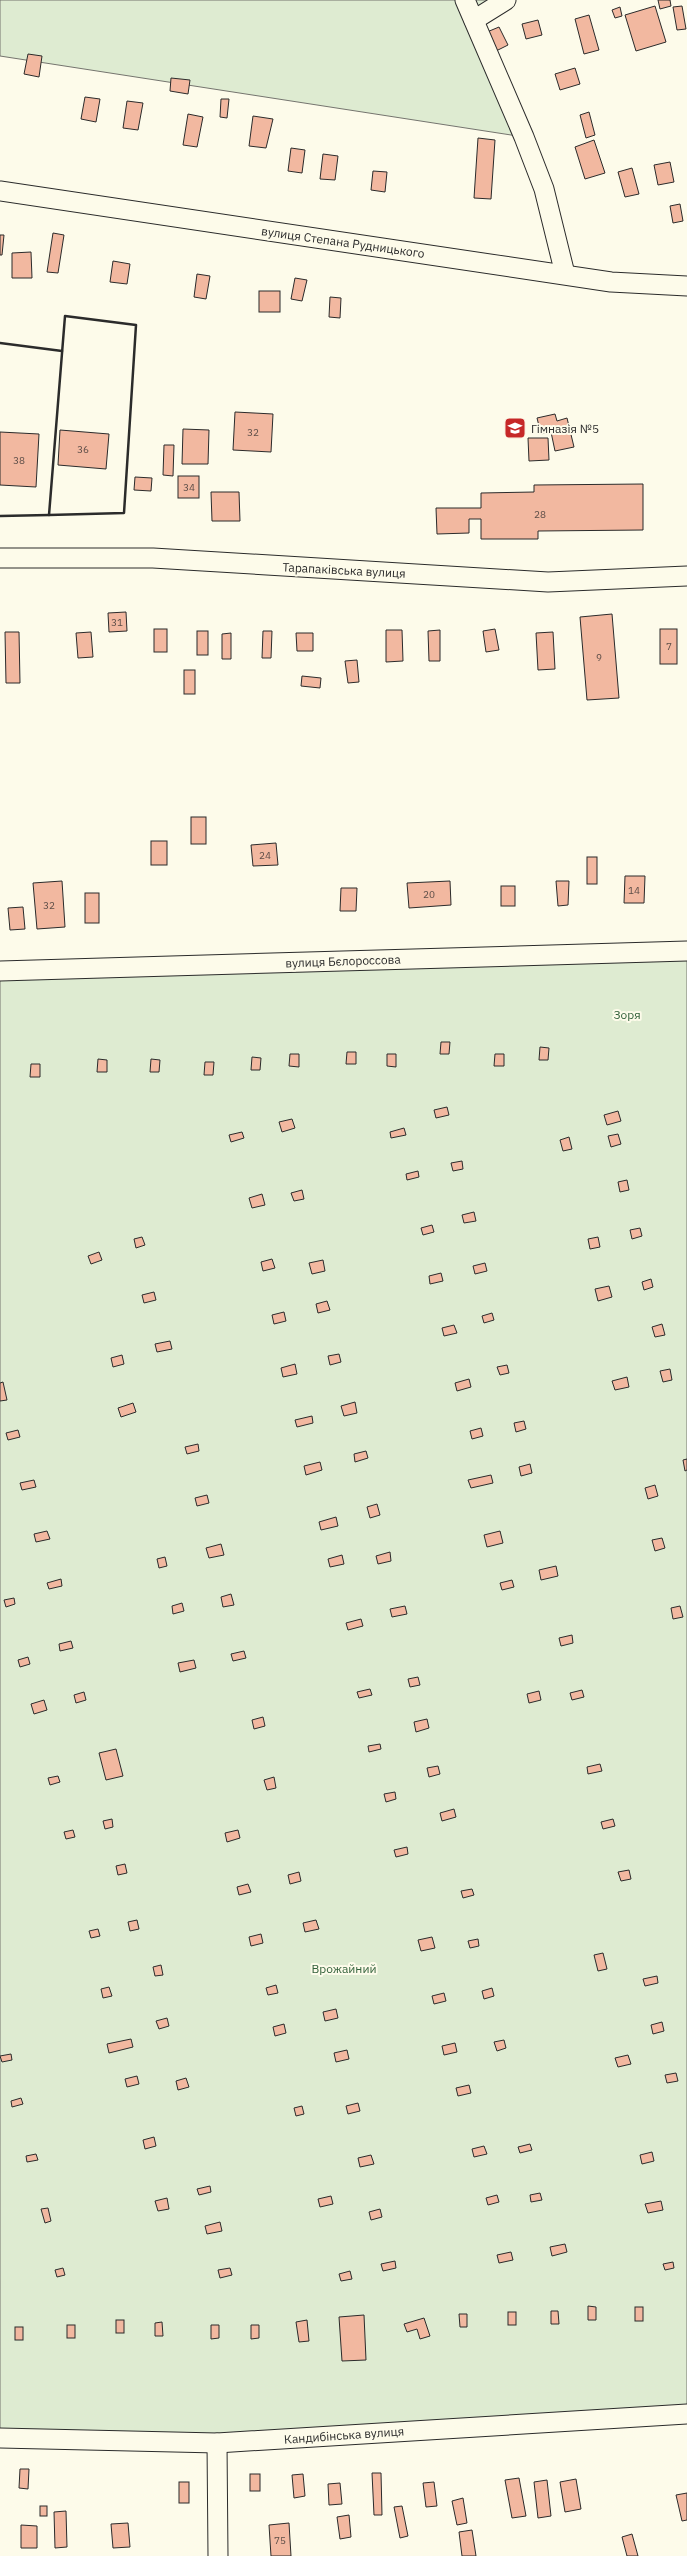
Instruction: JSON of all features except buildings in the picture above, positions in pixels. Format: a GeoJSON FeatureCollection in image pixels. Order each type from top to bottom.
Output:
{"type":"FeatureCollection","features":[{"type":"Feature","properties":{"kind":"street"},"geometry":{"type":"LineString","coordinates":[[465,0],[544,189],[565,274]]}},
{"type":"Feature","properties":{"kind":"street"},"geometry":{"type":"LineString","coordinates":[[474,20],[506,0]]}},
{"type":"Feature","properties":{"kind":"street","name":"вулиця Степана Рудницького"},"geometry":{"type":"LineString","coordinates":[[0,191],[611,282],[687,286]]}},
{"type":"Feature","properties":{"kind":"street","name":"Тарапаківська вулиця"},"geometry":{"type":"LineString","coordinates":[[0,558],[153,558],[548,582],[687,576]]}},
{"type":"Feature","properties":{"kind":"street","name":"вулиця Бєлороссова"},"geometry":{"type":"LineString","coordinates":[[0,971],[687,951]]}},
{"type":"Feature","properties":{"kind":"street","name":"Кандибінська вулиця"},"geometry":{"type":"LineString","coordinates":[[0,2438],[217,2443],[687,2414]]}},
{"type":"Feature","properties":{"kind":"street"},"geometry":{"type":"LineString","coordinates":[[217,2443],[218,2556]]}},
{"type":"Feature","properties":{"kind":"green space"},"geometry":{"type":"Polygon","coordinates":[[[0,0],[506,0],[474,20],[524,137],[0,56],[0,0]]]}},
{"type":"Feature","properties":{"kind":"green space","name":"Врожайний"},"geometry":{"type":"Polygon","coordinates":[[[687,951],[687,2414],[217,2443],[0,2438],[0,971],[687,951]]]}},
{"type":"Feature","properties":{"kind":"wall"},"geometry":{"type":"LineString","coordinates":[[65,316],[136,325],[124,513],[49,515],[65,316]]}},
{"type":"Feature","properties":{"kind":"wall"},"geometry":{"type":"LineString","coordinates":[[0,343],[62,351]]}},
{"type":"Feature","properties":{"kind":"wall"},"geometry":{"type":"LineString","coordinates":[[0,516],[49,515]]}},
{"type":"Feature","properties":{"kind":"place","name":"Гімназія №5"},"geometry":{"type":"Point","coordinates":[515,428]}},
{"type":"Feature","properties":{"kind":"park label","name":"Зоря"},"geometry":{"type":"Point","coordinates":[627,1014]}}]}
